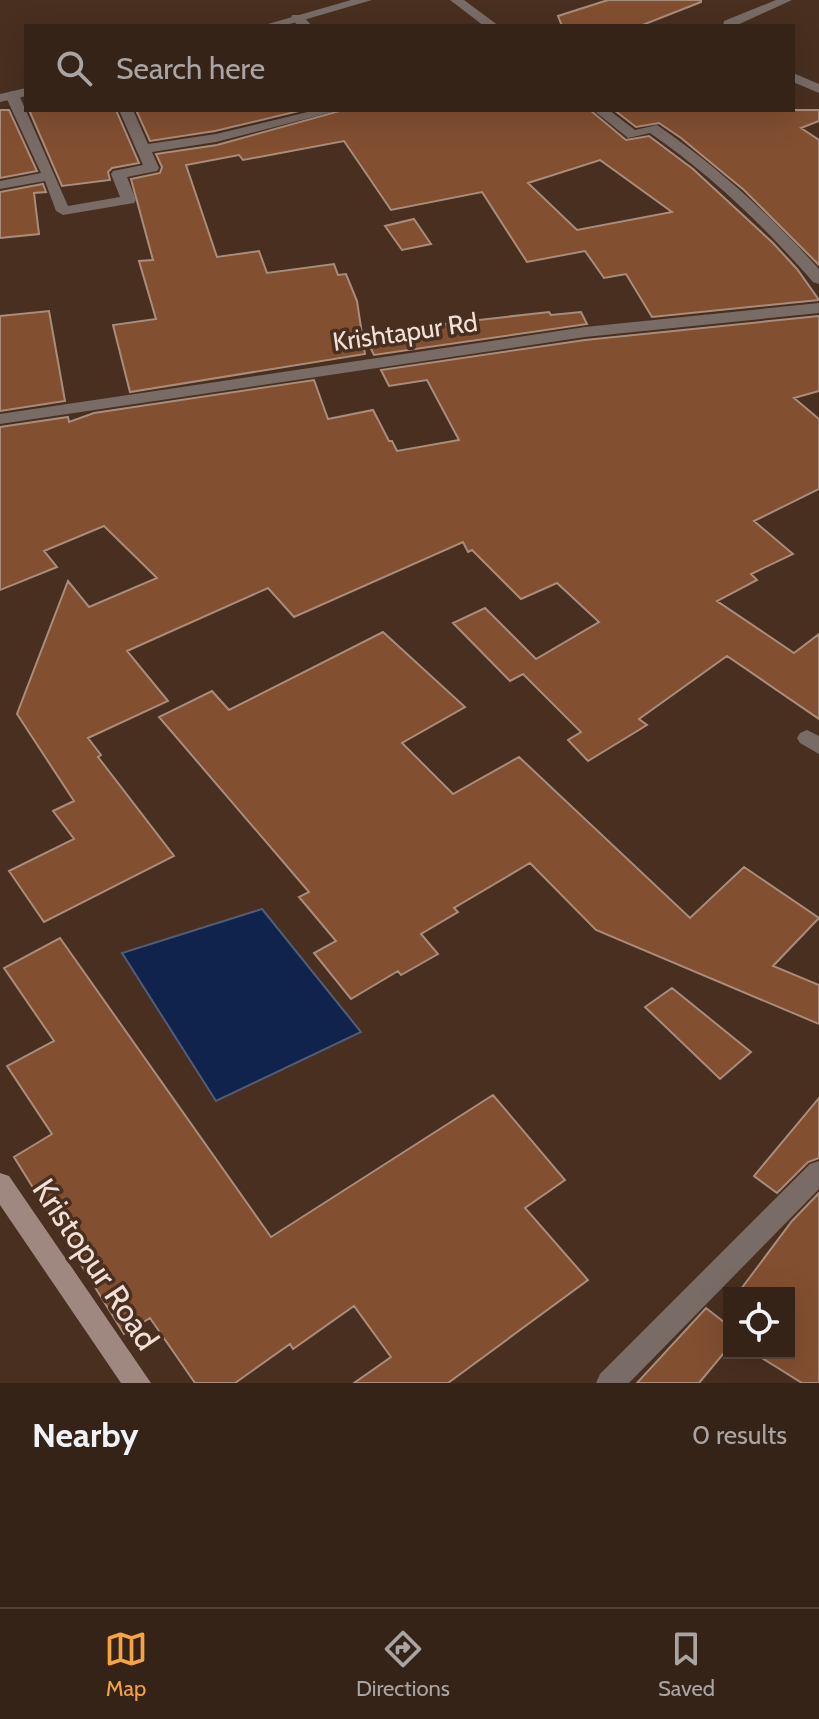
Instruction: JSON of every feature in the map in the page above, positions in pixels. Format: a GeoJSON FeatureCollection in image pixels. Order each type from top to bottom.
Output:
{"type":"FeatureCollection","features":[{"type":"Feature","properties":{"kind":"main road","name":"Kristopur Road"},"geometry":{"type":"LineString","coordinates":[[0,1184],[137,1383]]}},
{"type":"Feature","properties":{"kind":"street"},"geometry":{"type":"LineString","coordinates":[[301,22],[366,0]]}},
{"type":"Feature","properties":{"kind":"street"},"geometry":{"type":"LineString","coordinates":[[456,0],[489,24]]}},
{"type":"Feature","properties":{"kind":"street"},"geometry":{"type":"LineString","coordinates":[[13,95],[63,211],[129,200],[118,174],[152,168],[127,112]]}},
{"type":"Feature","properties":{"kind":"street"},"geometry":{"type":"LineString","coordinates":[[144,149],[216,138],[325,112]]}},
{"type":"Feature","properties":{"kind":"street"},"geometry":{"type":"LineString","coordinates":[[603,112],[633,135],[652,128],[684,149],[771,223],[819,279]]}},
{"type":"Feature","properties":{"kind":"street"},"geometry":{"type":"LineString","coordinates":[[0,185],[50,176]]}},
{"type":"Feature","properties":{"kind":"street","name":"Krishtapur Rd"},"geometry":{"type":"LineString","coordinates":[[0,419],[585,332],[819,308]]}},
{"type":"Feature","properties":{"kind":"street"},"geometry":{"type":"LineString","coordinates":[[610,1383],[819,1172]]}},
{"type":"Feature","properties":{"kind":"lane"},"geometry":{"type":"LineString","coordinates":[[730,24],[786,0]]}},
{"type":"Feature","properties":{"kind":"lane"},"geometry":{"type":"LineString","coordinates":[[795,78],[819,89]]}},
{"type":"Feature","properties":{"kind":"water"},"geometry":{"type":"Polygon","coordinates":[[[262,909],[361,1032],[216,1101],[122,953],[262,909]]]}},
{"type":"Feature","properties":{"kind":"building"},"geometry":{"type":"Polygon","coordinates":[[[608,0],[701,0],[645,24],[561,24],[558,16],[608,0]]]}},
{"type":"Feature","properties":{"kind":"building"},"geometry":{"type":"Polygon","coordinates":[[[0,110],[9,110],[37,171],[0,178],[0,110]]]}},
{"type":"Feature","properties":{"kind":"building"},"geometry":{"type":"Polygon","coordinates":[[[819,110],[819,121],[801,128],[819,140],[819,265],[744,190],[681,138],[659,123],[636,127],[617,112],[819,110]]]}},
{"type":"Feature","properties":{"kind":"building"},"geometry":{"type":"Polygon","coordinates":[[[30,112],[117,112],[139,163],[112,168],[108,172],[110,180],[62,186],[30,112]]]}},
{"type":"Feature","properties":{"kind":"building"},"geometry":{"type":"Polygon","coordinates":[[[137,112],[295,112],[215,131],[150,141],[137,112]]]}},
{"type":"Feature","properties":{"kind":"building"},"geometry":{"type":"Polygon","coordinates":[[[336,112],[592,112],[626,140],[649,136],[693,169],[773,243],[819,300],[652,317],[626,274],[604,278],[585,251],[527,262],[482,192],[391,210],[344,141],[243,160],[239,155],[186,165],[217,257],[259,251],[267,273],[334,264],[338,275],[346,274],[357,301],[365,354],[130,392],[113,325],[156,319],[139,261],[153,260],[131,179],[160,173],[162,167],[156,154],[217,145],[336,112]],[[600,160],[528,183],[577,230],[672,212],[600,160]]]}},
{"type":"Feature","properties":{"kind":"building"},"geometry":{"type":"Polygon","coordinates":[[[43,184],[46,192],[34,193],[39,234],[0,238],[0,192],[43,184]]]}},
{"type":"Feature","properties":{"kind":"building"},"geometry":{"type":"Polygon","coordinates":[[[414,219],[431,244],[402,250],[385,226],[414,219]]]}},
{"type":"Feature","properties":{"kind":"building"},"geometry":{"type":"Polygon","coordinates":[[[49,311],[65,401],[0,411],[0,316],[49,311]]]}},
{"type":"Feature","properties":{"kind":"building"},"geometry":{"type":"Polygon","coordinates":[[[549,312],[551,315],[581,312],[587,324],[374,355],[363,333],[549,312]]]}},
{"type":"Feature","properties":{"kind":"building"},"geometry":{"type":"Polygon","coordinates":[[[819,316],[819,391],[794,398],[819,419],[819,489],[754,521],[793,554],[751,574],[757,580],[717,601],[794,653],[819,634],[819,719],[727,656],[639,719],[647,725],[588,761],[568,740],[581,732],[523,674],[510,681],[453,623],[485,608],[536,659],[599,622],[557,583],[521,599],[472,550],[468,552],[463,542],[294,617],[268,588],[127,651],[168,701],[88,738],[101,755],[98,757],[174,856],[44,922],[9,871],[74,839],[53,811],[74,801],[17,714],[68,581],[89,607],[157,578],[104,526],[44,551],[57,567],[0,590],[0,427],[68,417],[69,422],[94,413],[314,380],[328,419],[373,410],[397,451],[459,440],[427,380],[389,386],[381,370],[585,340],[819,316]]]}},
{"type":"Feature","properties":{"kind":"building"},"geometry":{"type":"Polygon","coordinates":[[[383,632],[465,707],[402,743],[453,794],[519,757],[690,918],[744,867],[819,918],[773,966],[819,985],[819,1024],[596,930],[530,863],[454,908],[458,912],[421,934],[438,954],[401,975],[398,971],[351,999],[314,953],[336,941],[299,897],[309,892],[159,717],[212,691],[229,710],[383,632]]]}},
{"type":"Feature","properties":{"kind":"building"},"geometry":{"type":"Polygon","coordinates":[[[60,938],[271,1237],[493,1095],[565,1180],[525,1208],[588,1280],[448,1383],[354,1383],[391,1357],[354,1306],[293,1349],[290,1344],[235,1383],[195,1383],[150,1318],[124,1334],[14,1157],[52,1134],[7,1066],[54,1041],[4,968],[60,938]]]}},
{"type":"Feature","properties":{"kind":"building"},"geometry":{"type":"Polygon","coordinates":[[[672,988],[751,1052],[720,1079],[645,1007],[672,988]]]}},
{"type":"Feature","properties":{"kind":"building"},"geometry":{"type":"Polygon","coordinates":[[[819,1098],[819,1158],[808,1162],[777,1193],[754,1176],[819,1098]]]}},
{"type":"Feature","properties":{"kind":"building"},"geometry":{"type":"Polygon","coordinates":[[[819,1193],[819,1383],[802,1383],[764,1359],[795,1359],[795,1287],[742,1287],[792,1221],[819,1193]]]}},
{"type":"Feature","properties":{"kind":"building"},"geometry":{"type":"Polygon","coordinates":[[[706,1308],[723,1321],[723,1354],[699,1383],[637,1383],[706,1308]]]}}]}
